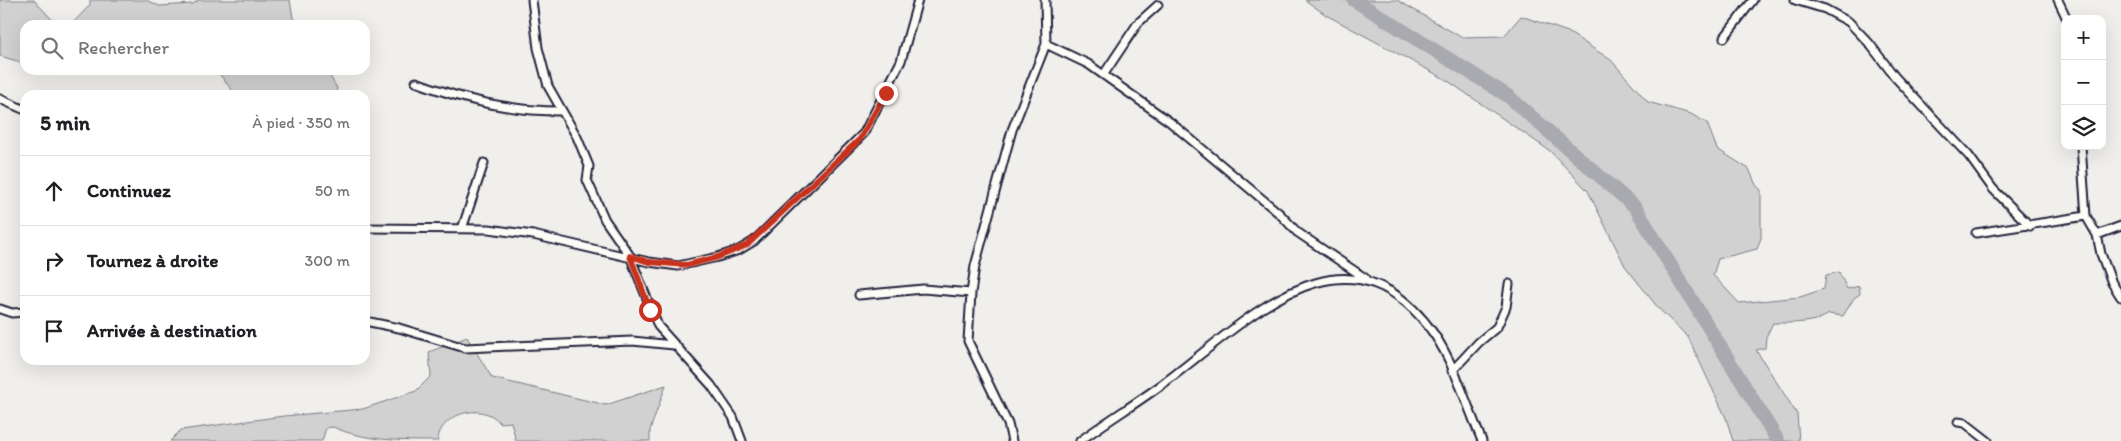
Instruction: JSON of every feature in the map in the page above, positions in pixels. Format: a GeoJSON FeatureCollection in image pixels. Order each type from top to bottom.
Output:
{"type":"FeatureCollection","features":[{"type":"Feature","properties":{"kind":"street"},"geometry":{"type":"LineString","coordinates":[[532,0],[539,53],[548,86],[560,111],[577,137],[589,166],[587,180],[605,220],[630,256],[658,326],[722,400],[732,417],[742,441]]}},
{"type":"Feature","properties":{"kind":"street"},"geometry":{"type":"LineString","coordinates":[[370,228],[462,229],[533,235],[630,256],[649,262],[687,265],[739,250],[754,241],[864,133],[901,61],[918,0]]}},
{"type":"Feature","properties":{"kind":"street"},"geometry":{"type":"LineString","coordinates":[[1012,441],[1008,424],[968,341],[971,292],[975,266],[1012,130],[1046,44],[1045,0]]}},
{"type":"Feature","properties":{"kind":"street"},"geometry":{"type":"LineString","coordinates":[[1724,38],[1753,0]]}},
{"type":"Feature","properties":{"kind":"street"},"geometry":{"type":"LineString","coordinates":[[1795,0],[1825,9],[1849,22],[1869,43],[1895,77],[1969,156],[1993,190],[2030,226]]}},
{"type":"Feature","properties":{"kind":"street"},"geometry":{"type":"LineString","coordinates":[[2058,0],[2065,15]]}},
{"type":"Feature","properties":{"kind":"street"},"geometry":{"type":"LineString","coordinates":[[1104,74],[1138,23],[1158,5]]}},
{"type":"Feature","properties":{"kind":"street"},"geometry":{"type":"LineString","coordinates":[[1046,44],[1088,64],[1104,74],[1170,122],[1216,159],[1280,214],[1297,232],[1368,280],[1391,291],[1412,308],[1435,335],[1482,441]]}},
{"type":"Feature","properties":{"kind":"street"},"geometry":{"type":"LineString","coordinates":[[416,82],[453,96],[516,109],[560,111]]}},
{"type":"Feature","properties":{"kind":"street"},"geometry":{"type":"LineString","coordinates":[[0,99],[20,108]]}},
{"type":"Feature","properties":{"kind":"street"},"geometry":{"type":"LineString","coordinates":[[2081,150],[2086,216],[2097,235],[2101,254],[2112,283],[2121,297]]}},
{"type":"Feature","properties":{"kind":"street"},"geometry":{"type":"LineString","coordinates":[[462,229],[484,163]]}},
{"type":"Feature","properties":{"kind":"street"},"geometry":{"type":"LineString","coordinates":[[1976,233],[2086,216]]}},
{"type":"Feature","properties":{"kind":"street"},"geometry":{"type":"LineString","coordinates":[[2097,235],[2121,226]]}},
{"type":"Feature","properties":{"kind":"street"},"geometry":{"type":"LineString","coordinates":[[1080,441],[1283,296],[1314,282],[1327,279],[1348,277],[1368,280]]}},
{"type":"Feature","properties":{"kind":"street"},"geometry":{"type":"LineString","coordinates":[[2112,283],[2121,279]]}},
{"type":"Feature","properties":{"kind":"street"},"geometry":{"type":"LineString","coordinates":[[1452,371],[1479,342],[1497,327],[1506,308],[1509,284]]}},
{"type":"Feature","properties":{"kind":"street"},"geometry":{"type":"LineString","coordinates":[[859,294],[923,288],[971,292]]}},
{"type":"Feature","properties":{"kind":"street"},"geometry":{"type":"LineString","coordinates":[[0,309],[12,313],[20,312]]}},
{"type":"Feature","properties":{"kind":"street"},"geometry":{"type":"LineString","coordinates":[[370,322],[399,328],[465,348],[632,341],[674,345]]}},
{"type":"Feature","properties":{"kind":"street"},"geometry":{"type":"LineString","coordinates":[[1958,422],[1966,423],[1988,441]]}},
{"type":"Feature","properties":{"kind":"shaded area"},"geometry":{"type":"Polygon","coordinates":[[[0,0],[34,0],[52,20],[20,20],[20,62],[0,56],[0,0]]]}},
{"type":"Feature","properties":{"kind":"shaded area"},"geometry":{"type":"Polygon","coordinates":[[[90,0],[146,0],[159,6],[193,4],[199,0],[290,0],[294,20],[76,20],[90,5],[90,0]]]}},
{"type":"Feature","properties":{"kind":"shaded area"},"geometry":{"type":"Polygon","coordinates":[[[1305,0],[1397,0],[1461,37],[1504,36],[1521,16],[1568,32],[1611,60],[1648,102],[1691,114],[1707,123],[1717,149],[1749,169],[1756,185],[1761,190],[1761,238],[1757,249],[1718,259],[1713,275],[1739,303],[1800,297],[1824,289],[1826,275],[1839,272],[1847,289],[1859,286],[1860,294],[1854,298],[1843,316],[1829,314],[1817,320],[1773,323],[1766,337],[1765,348],[1756,350],[1797,414],[1799,441],[1733,441],[1726,418],[1688,337],[1659,309],[1625,266],[1588,191],[1550,151],[1445,79],[1326,15],[1305,0]]]}},
{"type":"Feature","properties":{"kind":"shaded area"},"geometry":{"type":"Polygon","coordinates":[[[220,75],[329,75],[337,88],[337,90],[232,90],[220,75]]]}},
{"type":"Feature","properties":{"kind":"shaded area"},"geometry":{"type":"Polygon","coordinates":[[[467,337],[492,378],[606,405],[666,385],[650,430],[650,441],[516,441],[511,422],[500,423],[492,416],[483,412],[472,412],[453,418],[445,424],[440,432],[438,441],[371,438],[333,427],[326,428],[322,441],[170,441],[181,430],[284,416],[363,409],[416,391],[431,376],[429,352],[467,337]]]}},
{"type":"Feature","properties":{"kind":"waterway"},"geometry":{"type":"LineString","coordinates":[[1354,0],[1508,96],[1635,207],[1778,441]]}},
{"type":"Feature","properties":{"kind":"route"},"geometry":{"type":"LineString","coordinates":[[650,310],[630,256],[649,262],[678,266],[696,264],[739,250],[754,241],[860,139],[886,93]]}}]}
